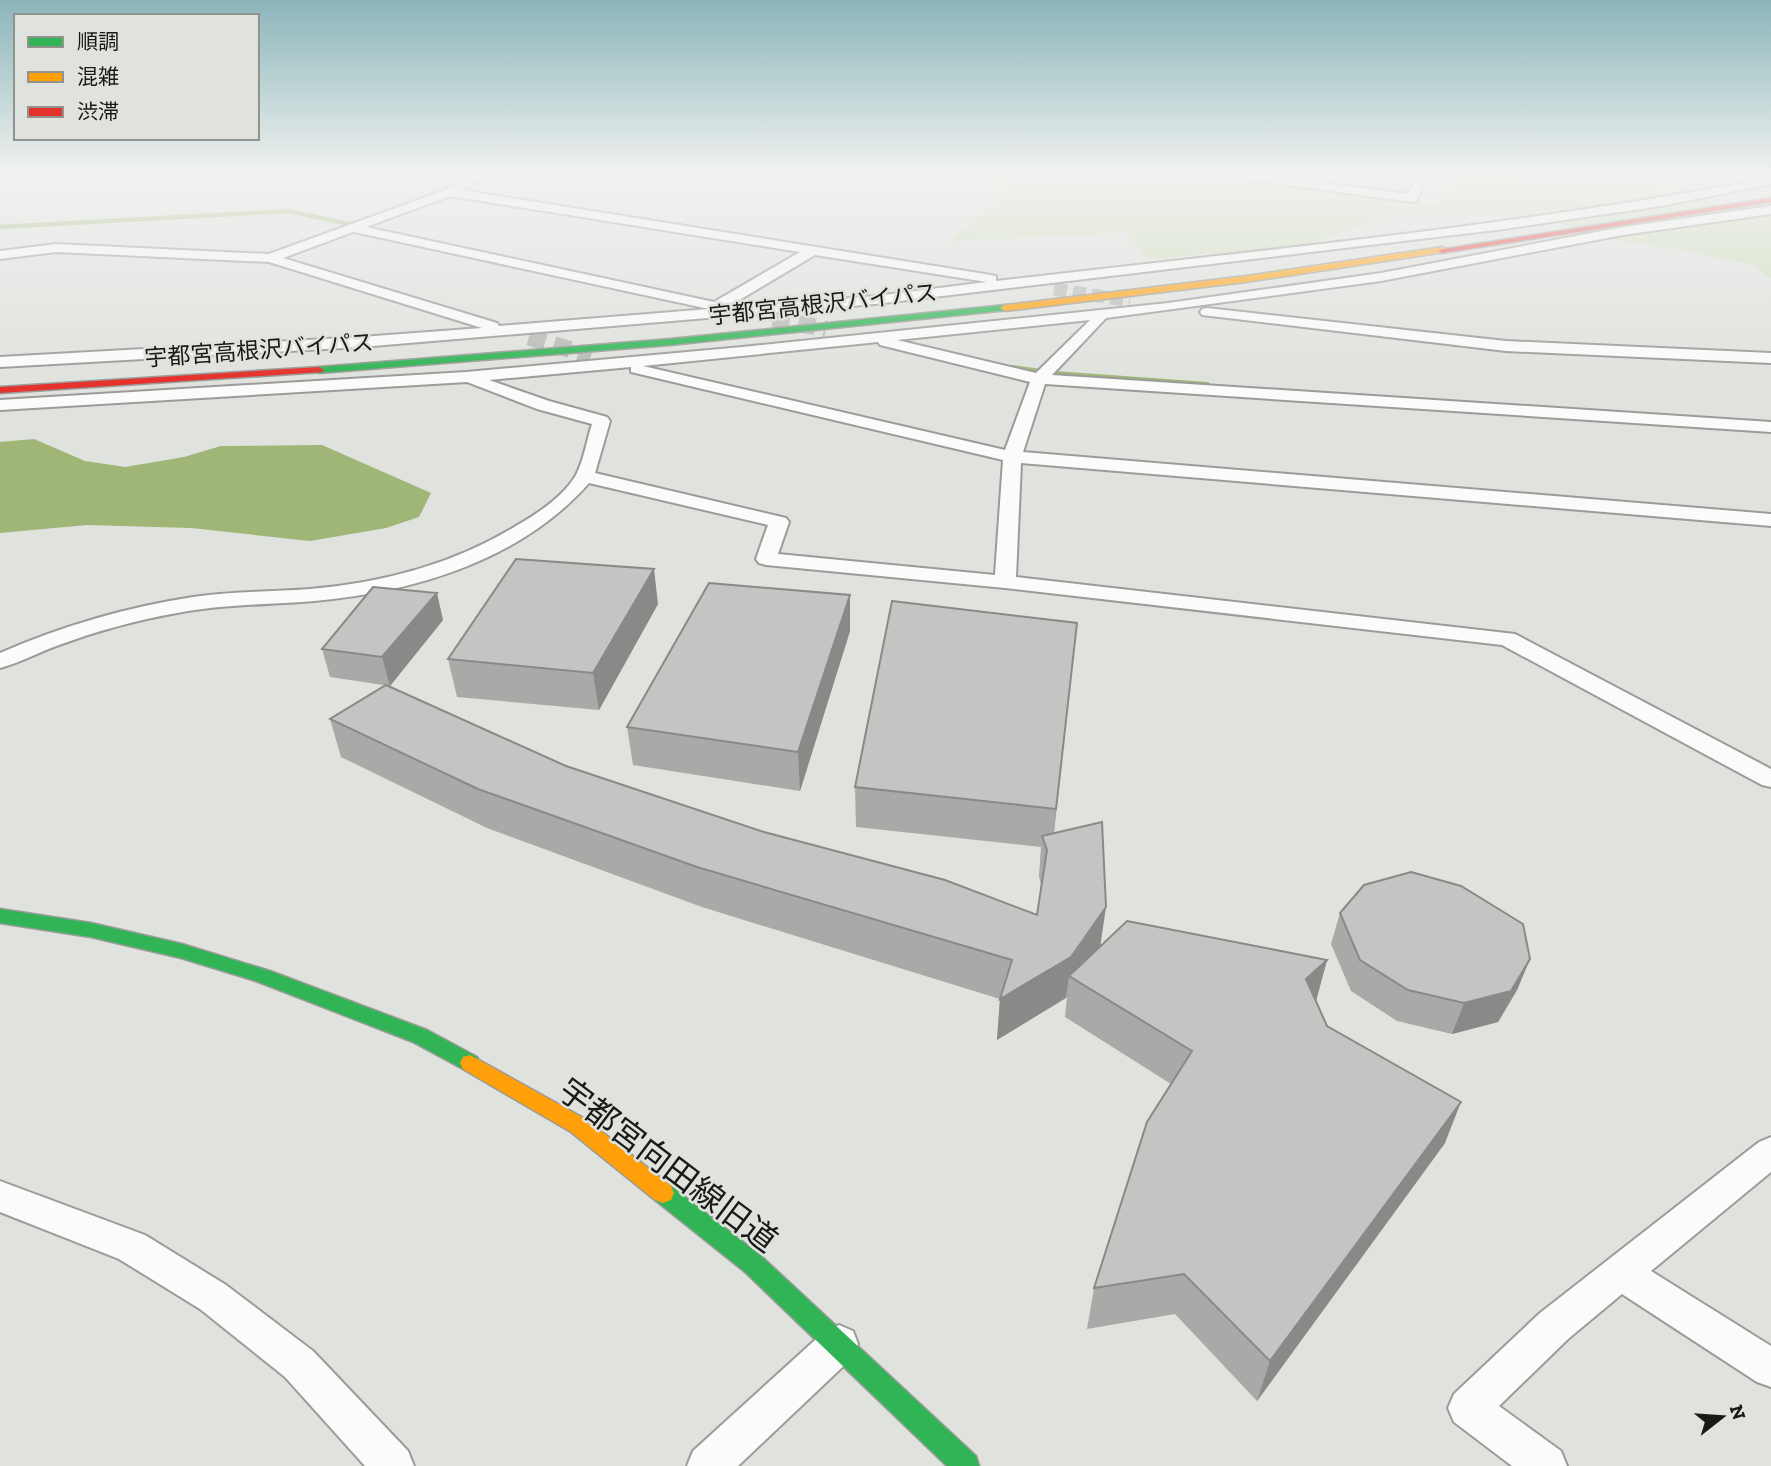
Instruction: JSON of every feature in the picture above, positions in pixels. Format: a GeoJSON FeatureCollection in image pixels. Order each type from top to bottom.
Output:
{"type":"FeatureCollection","features":[{"type":"Feature","properties":{"kind":"main road","name":"宇都宮高根沢バイパス"},"geometry":{"type":"LineString","coordinates":[[0,376],[435,352],[955,304],[1258,268],[1448,241]]}},
{"type":"Feature","properties":{"kind":"main road","name":"宇都宮高根沢バイパス"},"geometry":{"type":"LineString","coordinates":[[0,390],[618,346],[916,318],[1242,280],[1484,241]]}},
{"type":"Feature","properties":{"kind":"main road","name":"宇都宮向田線旧道"},"geometry":{"type":"LineString","coordinates":[[0,916],[91,930],[182,951],[289,985],[420,1036],[579,1126],[753,1264],[966,1466]]}},
{"type":"Feature","properties":{"kind":"street"},"geometry":{"type":"LineString","coordinates":[[270,258],[316,241]]}},
{"type":"Feature","properties":{"kind":"street"},"geometry":{"type":"LineString","coordinates":[[416,241],[773,318]]}},
{"type":"Feature","properties":{"kind":"street"},"geometry":{"type":"LineString","coordinates":[[752,241],[1054,289]]}},
{"type":"Feature","properties":{"kind":"street"},"geometry":{"type":"LineString","coordinates":[[0,362],[361,342],[744,312],[1021,284],[1370,241]]}},
{"type":"Feature","properties":{"kind":"street"},"geometry":{"type":"LineString","coordinates":[[0,405],[466,377],[1168,307],[1381,277],[1568,241]]}},
{"type":"Feature","properties":{"kind":"street"},"geometry":{"type":"LineString","coordinates":[[0,255],[57,248],[270,258],[422,307],[529,337]]}},
{"type":"Feature","properties":{"kind":"street"},"geometry":{"type":"LineString","coordinates":[[717,306],[811,251]]}},
{"type":"Feature","properties":{"kind":"street"},"geometry":{"type":"LineString","coordinates":[[1130,301],[1506,346],[1771,358]]}},
{"type":"Feature","properties":{"kind":"street"},"geometry":{"type":"LineString","coordinates":[[1005,582],[1012,457],[1039,379],[1098,319],[1097,314]]}},
{"type":"Feature","properties":{"kind":"street"},"geometry":{"type":"LineString","coordinates":[[840,332],[1039,379],[1771,427]]}},
{"type":"Feature","properties":{"kind":"street"},"geometry":{"type":"LineString","coordinates":[[591,356],[1012,457],[1771,520]]}},
{"type":"Feature","properties":{"kind":"street"},"geometry":{"type":"LineString","coordinates":[[0,661],[100,623],[179,606],[257,596],[330,593],[398,581],[457,562],[503,542],[544,518],[585,476],[601,421],[543,405],[466,377]]}},
{"type":"Feature","properties":{"kind":"street"},"geometry":{"type":"LineString","coordinates":[[585,476],[779,522],[766,559],[1005,582],[1507,639],[1771,779]]}},
{"type":"Feature","properties":{"kind":"street"},"geometry":{"type":"LineString","coordinates":[[1546,1466],[1468,1408],[1554,1326],[1771,1152]]}},
{"type":"Feature","properties":{"kind":"street"},"geometry":{"type":"LineString","coordinates":[[0,1196],[132,1248],[213,1297],[299,1364],[393,1466]]}},
{"type":"Feature","properties":{"kind":"street"},"geometry":{"type":"LineString","coordinates":[[1620,1272],[1771,1368]]}},
{"type":"Feature","properties":{"kind":"street"},"geometry":{"type":"LineString","coordinates":[[708,1466],[839,1343]]}},
{"type":"Feature","properties":{"kind":"shaded area"},"geometry":{"type":"Polygon","coordinates":[[[1132,241],[1317,241],[1307,245],[1149,259],[1132,241]]]}},
{"type":"Feature","properties":{"kind":"shaded area"},"geometry":{"type":"Polygon","coordinates":[[[1624,241],[1771,241],[1771,278],[1753,265],[1624,241]]]}},
{"type":"Feature","properties":{"kind":"shaded area"},"geometry":{"type":"Polygon","coordinates":[[[34,439],[85,461],[125,467],[184,457],[221,446],[322,445],[431,493],[419,517],[386,528],[310,541],[191,528],[87,525],[0,533],[0,442],[34,439]]]}},
{"type":"Feature","properties":{"kind":"building"},"geometry":{"type":"Polygon","coordinates":[[[516,559],[654,569],[593,673],[448,659],[516,559]]]}},
{"type":"Feature","properties":{"kind":"building"},"geometry":{"type":"Polygon","coordinates":[[[709,583],[850,595],[798,752],[627,727],[709,583]]]}},
{"type":"Feature","properties":{"kind":"building"},"geometry":{"type":"Polygon","coordinates":[[[373,587],[437,593],[382,657],[322,649],[373,587]]]}},
{"type":"Feature","properties":{"kind":"building"},"geometry":{"type":"Polygon","coordinates":[[[892,601],[1077,623],[1056,809],[855,787],[892,601]]]}},
{"type":"Feature","properties":{"kind":"building"},"geometry":{"type":"Polygon","coordinates":[[[386,685],[566,766],[764,832],[945,880],[1037,915],[1047,850],[1042,836],[1102,822],[1106,907],[1071,957],[1000,999],[1012,960],[697,867],[478,789],[330,719],[386,685]]]}},
{"type":"Feature","properties":{"kind":"building"},"geometry":{"type":"Polygon","coordinates":[[[1411,872],[1461,886],[1523,924],[1530,959],[1511,991],[1464,1003],[1408,990],[1360,960],[1340,913],[1364,885],[1411,872]]]}},
{"type":"Feature","properties":{"kind":"building"},"geometry":{"type":"Polygon","coordinates":[[[1127,921],[1327,960],[1306,979],[1327,1026],[1461,1102],[1270,1361],[1184,1274],[1094,1288],[1147,1122],[1192,1051],[1069,976],[1127,921]]]}},
{"type":"Feature","properties":{"kind":"waterway"},"geometry":{"type":"LineString","coordinates":[[1012,368],[1055,374],[1207,385]]}},
{"type":"Feature","properties":{"kind":"tunnel"},"geometry":{"type":"LineString","coordinates":[[1054,289],[1130,301]]}},
{"type":"Feature","properties":{"kind":"tunnel"},"geometry":{"type":"LineString","coordinates":[[773,318],[826,329]]}},
{"type":"Feature","properties":{"kind":"tunnel"},"geometry":{"type":"LineString","coordinates":[[529,337],[591,356]]}},
{"type":"Feature","properties":{"kind":"traffic: fast"},"geometry":{"type":"LineString","coordinates":[[319,370],[670,342],[1005,308]]}},
{"type":"Feature","properties":{"kind":"traffic: fast"},"geometry":{"type":"LineString","coordinates":[[0,916],[91,930],[182,951],[263,976],[420,1036],[470,1063]]}},
{"type":"Feature","properties":{"kind":"traffic: fast"},"geometry":{"type":"LineString","coordinates":[[663,1193],[753,1264],[966,1466]]}},
{"type":"Feature","properties":{"kind":"traffic: slow"},"geometry":{"type":"LineString","coordinates":[[1005,308],[1246,279],[1442,250]]}},
{"type":"Feature","properties":{"kind":"traffic: slow"},"geometry":{"type":"LineString","coordinates":[[470,1063],[579,1126],[663,1193]]}},
{"type":"Feature","properties":{"kind":"traffic: jam"},"geometry":{"type":"LineString","coordinates":[[1442,250],[1499,241]]}},
{"type":"Feature","properties":{"kind":"traffic: jam"},"geometry":{"type":"LineString","coordinates":[[0,390],[319,370]]}}]}
